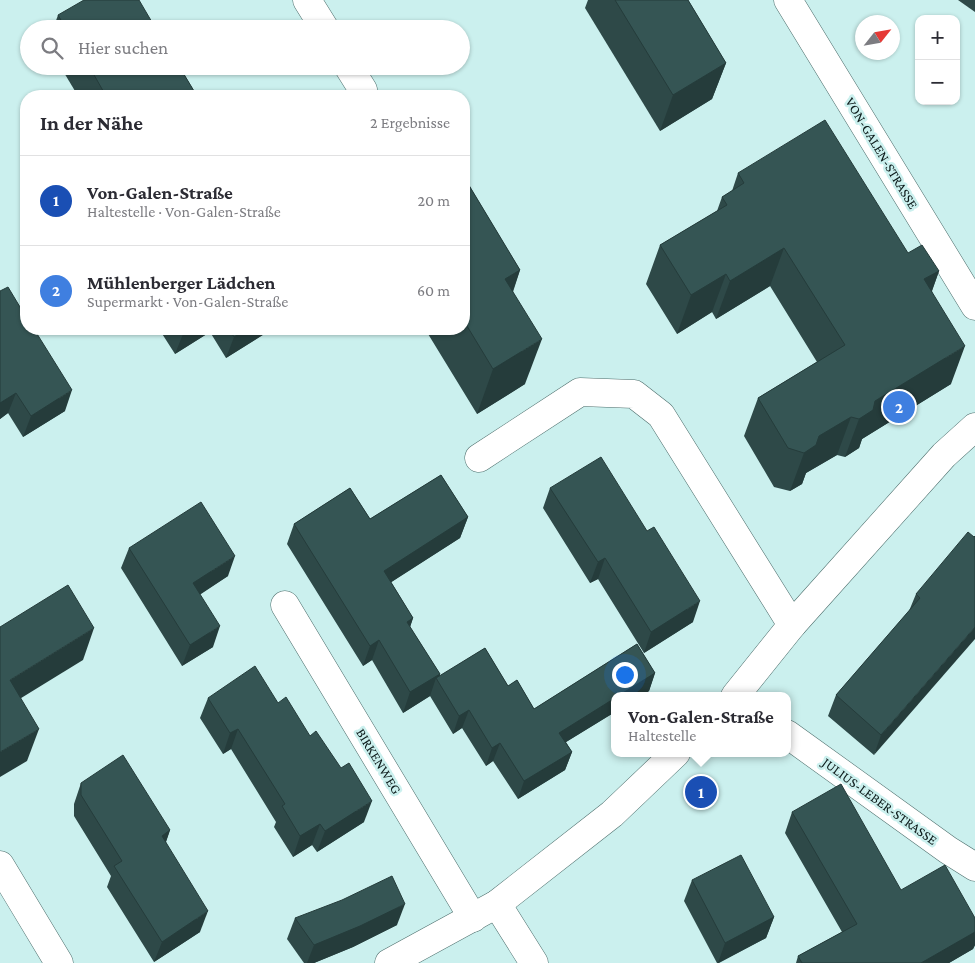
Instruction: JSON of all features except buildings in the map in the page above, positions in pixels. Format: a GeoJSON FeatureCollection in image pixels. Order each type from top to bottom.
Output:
{"type":"FeatureCollection","features":[{"type":"Feature","properties":{"kind":"street"},"geometry":{"type":"LineString","coordinates":[[307,0],[319,20]]}},
{"type":"Feature","properties":{"kind":"street","name":"VON-GALEN-STRASSE"},"geometry":{"type":"LineString","coordinates":[[788,0],[975,306]]}},
{"type":"Feature","properties":{"kind":"street"},"geometry":{"type":"LineString","coordinates":[[353,75],[362,90]]}},
{"type":"Feature","properties":{"kind":"street"},"geometry":{"type":"LineString","coordinates":[[479,458],[580,392],[634,394],[661,415],[792,625]]}},
{"type":"Feature","properties":{"kind":"street"},"geometry":{"type":"LineString","coordinates":[[738,692],[792,625],[944,455],[975,427]]}},
{"type":"Feature","properties":{"kind":"street","name":"BIRKENWEG"},"geometry":{"type":"LineString","coordinates":[[285,605],[472,918]]}},
{"type":"Feature","properties":{"kind":"street","name":"JULIUS-LEBER-STRASSE"},"geometry":{"type":"LineString","coordinates":[[791,737],[948,850],[975,867]]}},
{"type":"Feature","properties":{"kind":"street"},"geometry":{"type":"LineString","coordinates":[[388,963],[497,904],[612,814],[672,757]]}},
{"type":"Feature","properties":{"kind":"street"},"geometry":{"type":"LineString","coordinates":[[0,865],[59,963]]}},
{"type":"Feature","properties":{"kind":"street"},"geometry":{"type":"LineString","coordinates":[[497,904],[534,963]]}},
{"type":"Feature","properties":{"kind":"place","name":"Mühlenberger Lädchen"},"geometry":{"type":"Point","coordinates":[899,407]}},
{"type":"Feature","properties":{"kind":"place","name":"Von-Galen-Straße"},"geometry":{"type":"Point","coordinates":[701,792]}}]}
